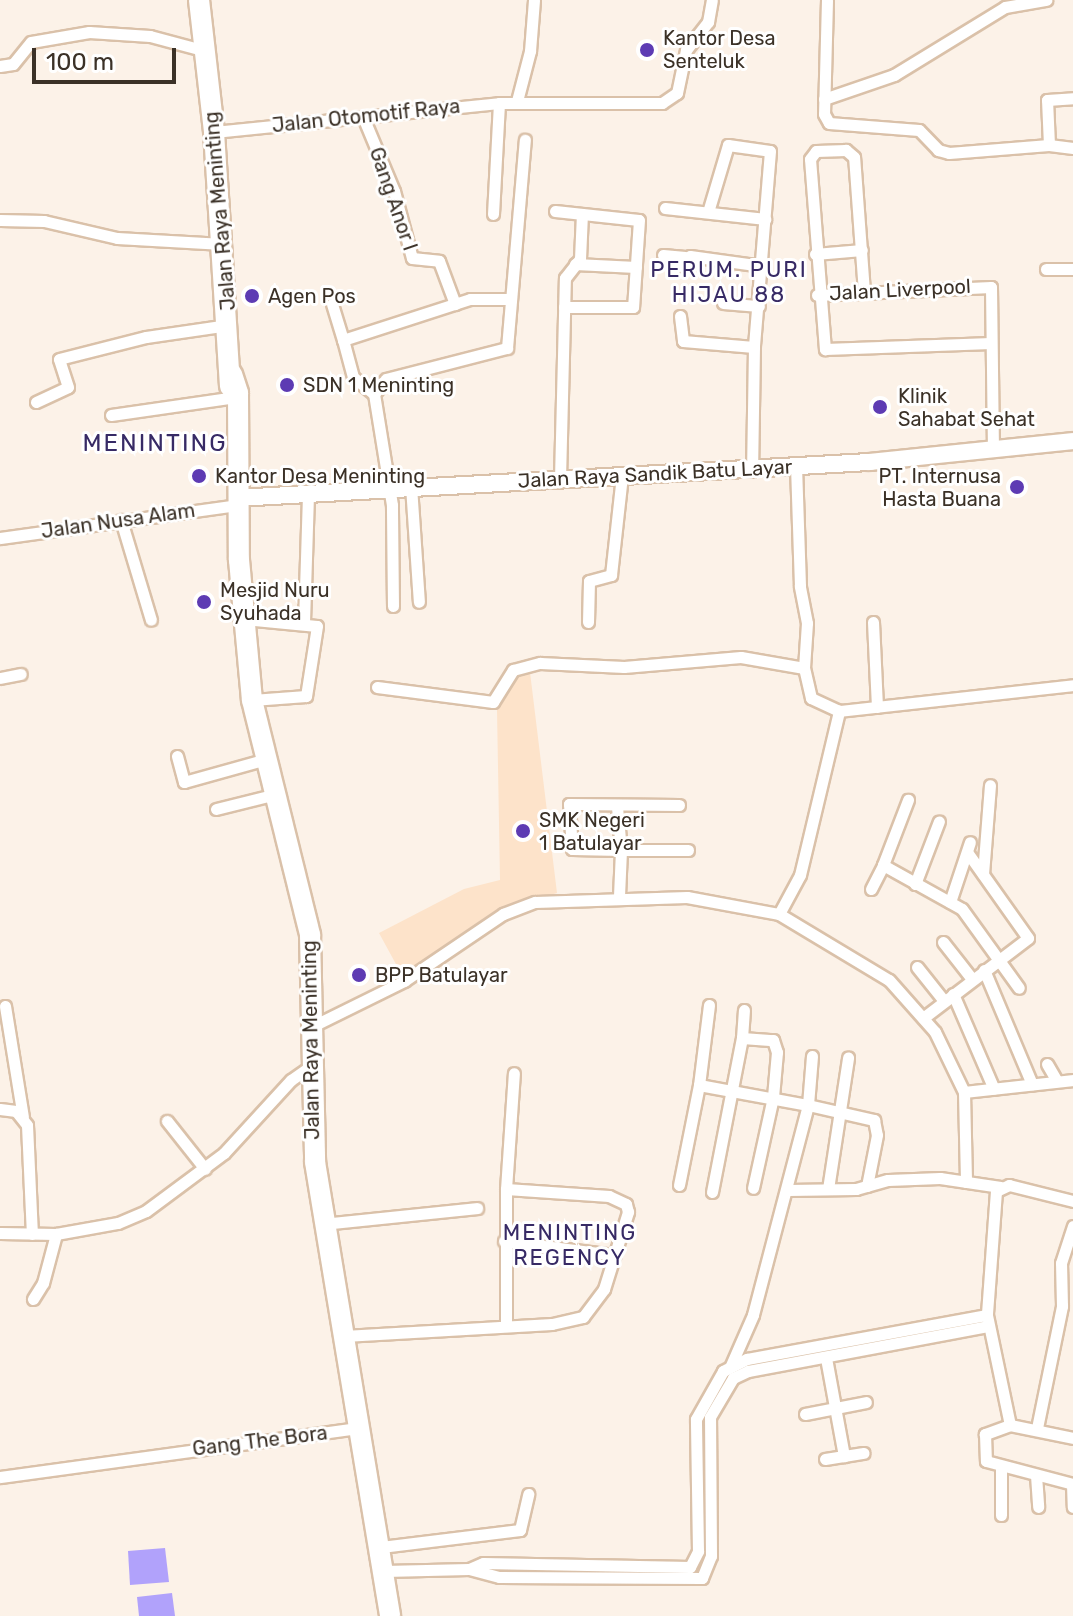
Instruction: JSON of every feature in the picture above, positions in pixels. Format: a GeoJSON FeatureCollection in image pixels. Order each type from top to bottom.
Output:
{"type":"FeatureCollection","features":[{"type":"Feature","properties":{"kind":"highway","name":"Jalan Raya Meninting"},"geometry":{"type":"LineString","coordinates":[[199,0],[223,244],[232,374],[229,398],[236,466]]}},
{"type":"Feature","properties":{"kind":"highway","name":"Jalan Raya Meninting"},"geometry":{"type":"LineString","coordinates":[[232,374],[238,393],[237,501],[252,700],[263,760],[310,935],[311,1066],[323,1224],[381,1547],[390,1616]]}},
{"type":"Feature","properties":{"kind":"main road","name":"Jalan Raya Sandik Batu Layar"},"geometry":{"type":"LineString","coordinates":[[237,501],[389,487],[796,467],[1073,441]]}},
{"type":"Feature","properties":{"kind":"street"},"geometry":{"type":"LineString","coordinates":[[517,101],[530,51],[534,0]]}},
{"type":"Feature","properties":{"kind":"street","name":"Jalan Otomotif Raya"},"geometry":{"type":"LineString","coordinates":[[214,132],[517,101],[670,100],[681,86],[686,50],[708,22],[712,0]]}},
{"type":"Feature","properties":{"kind":"street"},"geometry":{"type":"LineString","coordinates":[[827,0],[825,119],[837,127],[915,129],[949,153],[1049,145],[1073,148]]}},
{"type":"Feature","properties":{"kind":"street"},"geometry":{"type":"LineString","coordinates":[[824,99],[894,75],[1005,7],[1046,0]]}},
{"type":"Feature","properties":{"kind":"street"},"geometry":{"type":"LineString","coordinates":[[0,66],[13,64],[31,42],[89,32],[150,36],[206,51]]}},
{"type":"Feature","properties":{"kind":"street"},"geometry":{"type":"LineString","coordinates":[[1049,145],[1047,100],[1073,98]]}},
{"type":"Feature","properties":{"kind":"street"},"geometry":{"type":"LineString","coordinates":[[493,214],[499,103]]}},
{"type":"Feature","properties":{"kind":"street","name":"Gang Anor I"},"geometry":{"type":"LineString","coordinates":[[363,117],[394,191],[412,258],[439,261],[455,304]]}},
{"type":"Feature","properties":{"kind":"street"},"geometry":{"type":"LineString","coordinates":[[374,394],[386,379],[505,350],[525,140]]}},
{"type":"Feature","properties":{"kind":"street"},"geometry":{"type":"LineString","coordinates":[[708,212],[726,148],[732,144],[771,152],[754,347],[752,468]]}},
{"type":"Feature","properties":{"kind":"street"},"geometry":{"type":"LineString","coordinates":[[864,292],[854,159],[842,149],[816,151],[810,159],[817,295],[822,338],[828,350],[991,343],[993,450]]}},
{"type":"Feature","properties":{"kind":"street"},"geometry":{"type":"LineString","coordinates":[[665,208],[765,219]]}},
{"type":"Feature","properties":{"kind":"street"},"geometry":{"type":"LineString","coordinates":[[555,211],[637,217],[634,295],[628,310],[564,307]]}},
{"type":"Feature","properties":{"kind":"street"},"geometry":{"type":"LineString","coordinates":[[560,479],[565,275],[580,259],[582,214]]}},
{"type":"Feature","properties":{"kind":"street"},"geometry":{"type":"LineString","coordinates":[[0,220],[44,221],[117,238],[223,244]]}},
{"type":"Feature","properties":{"kind":"street"},"geometry":{"type":"LineString","coordinates":[[815,254],[862,250]]}},
{"type":"Feature","properties":{"kind":"street"},"geometry":{"type":"LineString","coordinates":[[663,255],[683,261],[762,266]]}},
{"type":"Feature","properties":{"kind":"street"},"geometry":{"type":"LineString","coordinates":[[575,264],[636,267]]}},
{"type":"Feature","properties":{"kind":"street"},"geometry":{"type":"LineString","coordinates":[[1046,269],[1073,269]]}},
{"type":"Feature","properties":{"kind":"street","name":"Jalan Liverpool"},"geometry":{"type":"LineString","coordinates":[[817,295],[982,285],[994,292],[991,343]]}},
{"type":"Feature","properties":{"kind":"street"},"geometry":{"type":"LineString","coordinates":[[343,340],[483,297],[511,299]]}},
{"type":"Feature","properties":{"kind":"street"},"geometry":{"type":"LineString","coordinates":[[723,303],[759,306]]}},
{"type":"Feature","properties":{"kind":"street"},"geometry":{"type":"LineString","coordinates":[[332,304],[353,377],[374,394],[389,487],[393,606]]}},
{"type":"Feature","properties":{"kind":"street"},"geometry":{"type":"LineString","coordinates":[[680,316],[683,341],[754,347]]}},
{"type":"Feature","properties":{"kind":"street"},"geometry":{"type":"LineString","coordinates":[[36,402],[68,388],[59,359],[175,331],[229,325]]}},
{"type":"Feature","properties":{"kind":"street"},"geometry":{"type":"LineString","coordinates":[[111,415],[229,398]]}},
{"type":"Feature","properties":{"kind":"street"},"geometry":{"type":"LineString","coordinates":[[796,467],[800,586],[807,623],[804,668],[811,698],[839,711],[1073,685]]}},
{"type":"Feature","properties":{"kind":"street"},"geometry":{"type":"LineString","coordinates":[[588,622],[589,581],[611,575],[622,476]]}},
{"type":"Feature","properties":{"kind":"street"},"geometry":{"type":"LineString","coordinates":[[411,486],[419,602]]}},
{"type":"Feature","properties":{"kind":"street"},"geometry":{"type":"LineString","coordinates":[[304,622],[308,494]]}},
{"type":"Feature","properties":{"kind":"street","name":"Jalan Nusa Alam"},"geometry":{"type":"LineString","coordinates":[[0,538],[237,501]]}},
{"type":"Feature","properties":{"kind":"street"},"geometry":{"type":"LineString","coordinates":[[121,520],[151,620]]}},
{"type":"Feature","properties":{"kind":"street"},"geometry":{"type":"LineString","coordinates":[[244,619],[316,624],[306,696],[252,700]]}},
{"type":"Feature","properties":{"kind":"street"},"geometry":{"type":"LineString","coordinates":[[873,622],[877,707]]}},
{"type":"Feature","properties":{"kind":"street"},"geometry":{"type":"LineString","coordinates":[[377,687],[493,702],[513,670],[540,663],[624,667],[741,657],[804,668]]}},
{"type":"Feature","properties":{"kind":"street"},"geometry":{"type":"LineString","coordinates":[[0,678],[21,674]]}},
{"type":"Feature","properties":{"kind":"street"},"geometry":{"type":"LineString","coordinates":[[779,914],[800,875],[839,711]]}},
{"type":"Feature","properties":{"kind":"street"},"geometry":{"type":"LineString","coordinates":[[177,756],[184,782],[263,760]]}},
{"type":"Feature","properties":{"kind":"street"},"geometry":{"type":"LineString","coordinates":[[983,874],[990,785]]}},
{"type":"Feature","properties":{"kind":"street"},"geometry":{"type":"LineString","coordinates":[[216,809],[272,795]]}},
{"type":"Feature","properties":{"kind":"street"},"geometry":{"type":"LineString","coordinates":[[871,889],[908,800]]}},
{"type":"Feature","properties":{"kind":"street"},"geometry":{"type":"LineString","coordinates":[[679,805],[617,807],[569,804],[568,843],[572,849],[688,850]]}},
{"type":"Feature","properties":{"kind":"street"},"geometry":{"type":"LineString","coordinates":[[617,807],[621,850],[619,896]]}},
{"type":"Feature","properties":{"kind":"street"},"geometry":{"type":"LineString","coordinates":[[915,884],[939,821]]}},
{"type":"Feature","properties":{"kind":"street"},"geometry":{"type":"LineString","coordinates":[[923,1018],[1028,934],[983,874],[968,847],[950,902]]}},
{"type":"Feature","properties":{"kind":"street"},"geometry":{"type":"LineString","coordinates":[[883,865],[967,913],[1001,957],[1019,988]]}},
{"type":"Feature","properties":{"kind":"street"},"geometry":{"type":"LineString","coordinates":[[313,1026],[404,981],[515,908],[547,900],[619,896],[707,899],[779,914],[854,954],[889,980],[944,1046],[964,1092],[966,1182]]}},
{"type":"Feature","properties":{"kind":"street"},"geometry":{"type":"LineString","coordinates":[[943,942],[972,979]]}},
{"type":"Feature","properties":{"kind":"street"},"geometry":{"type":"LineString","coordinates":[[917,967],[949,998],[994,1089]]}},
{"type":"Feature","properties":{"kind":"street"},"geometry":{"type":"LineString","coordinates":[[984,970],[1032,1084]]}},
{"type":"Feature","properties":{"kind":"street"},"geometry":{"type":"LineString","coordinates":[[679,1185],[699,1085],[709,1005]]}},
{"type":"Feature","properties":{"kind":"street"},"geometry":{"type":"LineString","coordinates":[[5,1006],[23,1117],[32,1234]]}},
{"type":"Feature","properties":{"kind":"street"},"geometry":{"type":"LineString","coordinates":[[712,1192],[736,1091],[744,1010]]}},
{"type":"Feature","properties":{"kind":"street"},"geometry":{"type":"LineString","coordinates":[[742,1038],[773,1040],[773,1097],[753,1188]]}},
{"type":"Feature","properties":{"kind":"street"},"geometry":{"type":"LineString","coordinates":[[384,1571],[469,1569],[598,1579],[689,1581],[708,1573],[696,1419],[731,1366],[753,1315],[808,1105],[812,1056]]}},
{"type":"Feature","properties":{"kind":"street"},"geometry":{"type":"LineString","coordinates":[[828,1189],[848,1058]]}},
{"type":"Feature","properties":{"kind":"street"},"geometry":{"type":"LineString","coordinates":[[1047,1064],[1057,1081]]}},
{"type":"Feature","properties":{"kind":"street"},"geometry":{"type":"LineString","coordinates":[[0,1233],[56,1234],[118,1223],[146,1211],[205,1169],[241,1138],[291,1080],[311,1066]]}},
{"type":"Feature","properties":{"kind":"street"},"geometry":{"type":"LineString","coordinates":[[506,1326],[504,1241],[514,1073]]}},
{"type":"Feature","properties":{"kind":"street"},"geometry":{"type":"LineString","coordinates":[[964,1092],[1073,1080]]}},
{"type":"Feature","properties":{"kind":"street"},"geometry":{"type":"LineString","coordinates":[[699,1085],[773,1097],[874,1120],[877,1135],[867,1186]]}},
{"type":"Feature","properties":{"kind":"street"},"geometry":{"type":"LineString","coordinates":[[0,1109],[23,1117]]}},
{"type":"Feature","properties":{"kind":"street"},"geometry":{"type":"LineString","coordinates":[[167,1121],[205,1169]]}},
{"type":"Feature","properties":{"kind":"street"},"geometry":{"type":"LineString","coordinates":[[788,1190],[867,1186],[888,1180],[966,1182],[1073,1201]]}},
{"type":"Feature","properties":{"kind":"street"},"geometry":{"type":"LineString","coordinates":[[1000,1187],[995,1196],[988,1320],[1010,1425]]}},
{"type":"Feature","properties":{"kind":"street"},"geometry":{"type":"LineString","coordinates":[[344,1336],[571,1323],[583,1317],[604,1289],[628,1212],[619,1199],[506,1189]]}},
{"type":"Feature","properties":{"kind":"street"},"geometry":{"type":"LineString","coordinates":[[323,1224],[477,1208]]}},
{"type":"Feature","properties":{"kind":"street"},"geometry":{"type":"LineString","coordinates":[[1037,1428],[1068,1300],[1061,1263],[1073,1226]]}},
{"type":"Feature","properties":{"kind":"street"},"geometry":{"type":"LineString","coordinates":[[33,1299],[43,1283],[56,1234]]}},
{"type":"Feature","properties":{"kind":"street"},"geometry":{"type":"LineString","coordinates":[[504,1241],[614,1255]]}},
{"type":"Feature","properties":{"kind":"street"},"geometry":{"type":"LineString","coordinates":[[731,1366],[988,1320]]}},
{"type":"Feature","properties":{"kind":"street"},"geometry":{"type":"LineString","coordinates":[[491,1570],[696,1564],[702,1468],[710,1417],[733,1378],[787,1358],[826,1358],[903,1337]]}},
{"type":"Feature","properties":{"kind":"street"},"geometry":{"type":"LineString","coordinates":[[826,1358],[844,1456]]}},
{"type":"Feature","properties":{"kind":"street"},"geometry":{"type":"LineString","coordinates":[[805,1414],[866,1402]]}},
{"type":"Feature","properties":{"kind":"street"},"geometry":{"type":"LineString","coordinates":[[1073,1438],[1037,1428],[1010,1425],[988,1431],[983,1438],[986,1461],[1073,1484],[1073,1507]]}},
{"type":"Feature","properties":{"kind":"street","name":"Gang The Bora"},"geometry":{"type":"LineString","coordinates":[[0,1477],[360,1428]]}},
{"type":"Feature","properties":{"kind":"street"},"geometry":{"type":"LineString","coordinates":[[825,1459],[864,1453]]}},
{"type":"Feature","properties":{"kind":"street"},"geometry":{"type":"LineString","coordinates":[[1001,1467],[1001,1515]]}},
{"type":"Feature","properties":{"kind":"street"},"geometry":{"type":"LineString","coordinates":[[1036,1475],[1038,1507]]}},
{"type":"Feature","properties":{"kind":"street"},"geometry":{"type":"LineString","coordinates":[[381,1547],[520,1530],[528,1494]]}},
{"type":"Feature","properties":{"kind":"street"},"geometry":{"type":"LineString","coordinates":[[598,1566],[598,1579]]}},
{"type":"Feature","properties":{"kind":"shaded area","name":"SMK Negeri 1 Batulayar"},"geometry":{"type":"Polygon","coordinates":[[[529,664],[557,893],[508,908],[403,977],[379,933],[464,889],[500,880],[497,710],[513,668],[529,664]]]}},
{"type":"Feature","properties":{"kind":"shaded area"},"geometry":{"type":"Polygon","coordinates":[[[165,1548],[169,1582],[130,1585],[128,1551],[165,1548]]]}},
{"type":"Feature","properties":{"kind":"shaded area"},"geometry":{"type":"Polygon","coordinates":[[[172,1593],[175,1616],[139,1616],[137,1597],[172,1593]]]}},
{"type":"Feature","properties":{"kind":"place","name":"Kantor Desa Senteluk"},"geometry":{"type":"Point","coordinates":[647,50]}},
{"type":"Feature","properties":{"kind":"place","name":"Agen Pos"},"geometry":{"type":"Point","coordinates":[252,296]}},
{"type":"Feature","properties":{"kind":"place","name":"SDN 1 Meninting"},"geometry":{"type":"Point","coordinates":[287,385]}},
{"type":"Feature","properties":{"kind":"place","name":"Klinik Sahabat Sehat"},"geometry":{"type":"Point","coordinates":[880,407]}},
{"type":"Feature","properties":{"kind":"place","name":"Kantor Desa Meninting"},"geometry":{"type":"Point","coordinates":[199,476]}},
{"type":"Feature","properties":{"kind":"place","name":"PT. Internusa Hasta Buana"},"geometry":{"type":"Point","coordinates":[1017,487]}},
{"type":"Feature","properties":{"kind":"place","name":"Mesjid Nuru Syuhada"},"geometry":{"type":"Point","coordinates":[204,602]}},
{"type":"Feature","properties":{"kind":"place","name":"SMK Negeri 1 Batulayar"},"geometry":{"type":"Point","coordinates":[523,831]}},
{"type":"Feature","properties":{"kind":"place","name":"BPP Batulayar"},"geometry":{"type":"Point","coordinates":[359,975]}},
{"type":"Feature","properties":{"kind":"district","name":"PERUM. PURI HIJAU 88"},"geometry":{"type":"Point","coordinates":[729,282]}},
{"type":"Feature","properties":{"kind":"district","name":"MENINTING"},"geometry":{"type":"Point","coordinates":[155,444]}},
{"type":"Feature","properties":{"kind":"district","name":"MENINTING REGENCY"},"geometry":{"type":"Point","coordinates":[570,1244]}}]}
